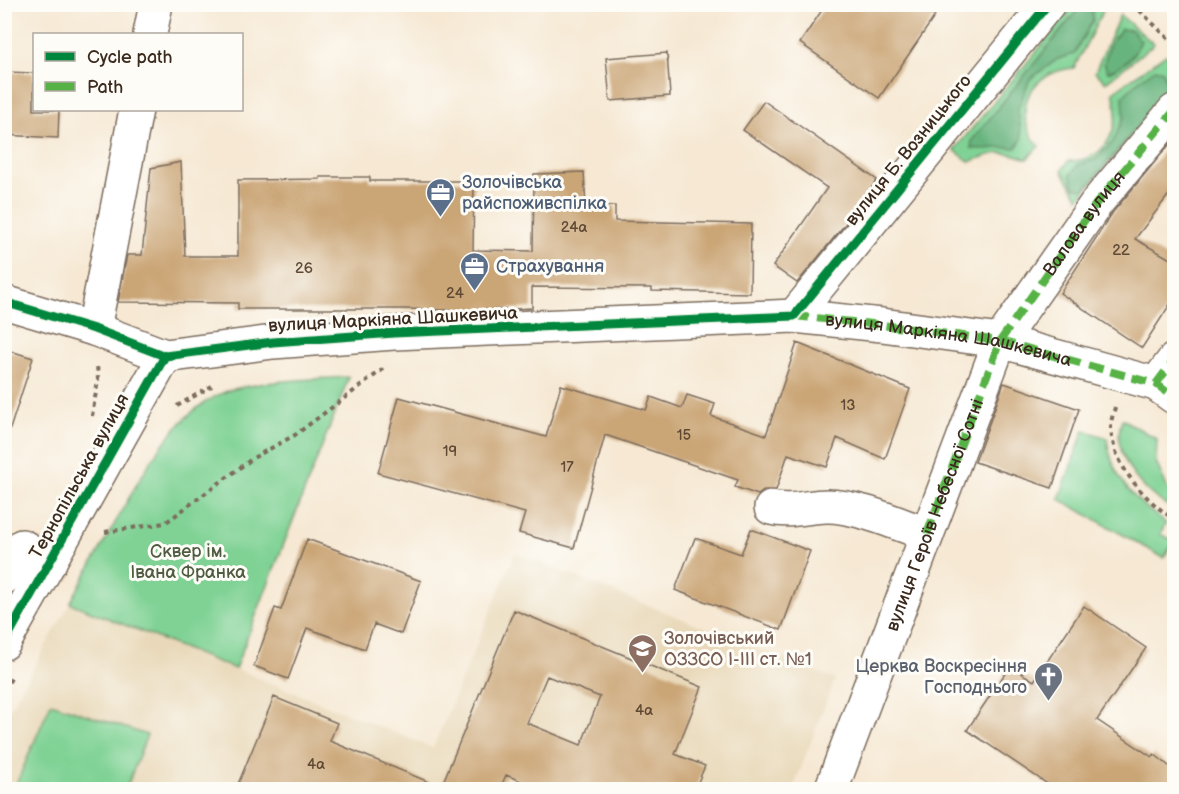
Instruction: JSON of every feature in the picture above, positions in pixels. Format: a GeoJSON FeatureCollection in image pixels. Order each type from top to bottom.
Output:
{"type":"FeatureCollection","features":[{"type":"Feature","properties":{"kind":"street"},"geometry":{"type":"LineString","coordinates":[[150,33],[156,4]]}},
{"type":"Feature","properties":{"kind":"street","name":"вулиця Б. Возницького"},"geometry":{"type":"LineString","coordinates":[[794,316],[1047,4]]}},
{"type":"Feature","properties":{"kind":"street"},"geometry":{"type":"LineString","coordinates":[[95,345],[136,111]]}},
{"type":"Feature","properties":{"kind":"street","name":"Валова вулиця"},"geometry":{"type":"LineString","coordinates":[[1000,341],[1098,201],[1174,111]]}},
{"type":"Feature","properties":{"kind":"street","name":"вулиця Маркіяна Шашкевича"},"geometry":{"type":"LineString","coordinates":[[4,302],[95,345],[165,356],[273,342],[394,333],[794,316],[1000,341],[1120,374],[1168,380]]}},
{"type":"Feature","properties":{"kind":"street","name":"вулиця Героїв Небесної Сотні"},"geometry":{"type":"LineString","coordinates":[[831,789],[1000,341]]}},
{"type":"Feature","properties":{"kind":"street","name":"Тернопільська вулиця"},"geometry":{"type":"LineString","coordinates":[[10,657],[50,562],[165,356]]}},
{"type":"Feature","properties":{"kind":"street"},"geometry":{"type":"LineString","coordinates":[[771,508],[790,511],[828,506],[860,511],[927,534]]}},
{"type":"Feature","properties":{"kind":"street"},"geometry":{"type":"LineString","coordinates":[[4,577],[22,546],[50,562]]}},
{"type":"Feature","properties":{"kind":"path"},"geometry":{"type":"LineString","coordinates":[[1133,4],[1174,44]]}},
{"type":"Feature","properties":{"kind":"path"},"geometry":{"type":"LineString","coordinates":[[90,427],[98,380],[95,345]]}},
{"type":"Feature","properties":{"kind":"path"},"geometry":{"type":"LineString","coordinates":[[95,533],[165,523],[254,458],[295,435],[394,361]]}},
{"type":"Feature","properties":{"kind":"path"},"geometry":{"type":"LineString","coordinates":[[1120,374],[1111,425],[1117,454],[1135,487],[1163,513],[1174,519]]}},
{"type":"Feature","properties":{"kind":"path"},"geometry":{"type":"LineString","coordinates":[[169,410],[214,384]]}},
{"type":"Feature","properties":{"kind":"path"},"geometry":{"type":"LineString","coordinates":[[4,690],[10,657]]}},
{"type":"Feature","properties":{"kind":"shaded area","name":"Золочівський ОЗЗСО І-ІІІ ст. №1"},"geometry":{"type":"Polygon","coordinates":[[[515,553],[835,679],[793,789],[5,790],[5,718],[70,603],[433,748],[515,553]]]}},
{"type":"Feature","properties":{"kind":"green space"},"geometry":{"type":"Polygon","coordinates":[[[1075,5],[1106,5],[1074,68],[1046,77],[1029,95],[1025,107],[1026,120],[1030,133],[1039,146],[1027,159],[1012,154],[998,153],[970,162],[954,150],[1075,5]]]}},
{"type":"Feature","properties":{"kind":"green space"},"geometry":{"type":"Polygon","coordinates":[[[1092,6],[1093,20],[1074,54],[1058,59],[1030,79],[1018,109],[1022,139],[1016,148],[971,148],[972,140],[1080,7],[1092,6]]]}},
{"type":"Feature","properties":{"kind":"green space"},"geometry":{"type":"Polygon","coordinates":[[[1120,15],[1154,44],[1106,82],[1095,72],[1120,15]]]}},
{"type":"Feature","properties":{"kind":"green space"},"geometry":{"type":"Polygon","coordinates":[[[1121,29],[1132,30],[1141,41],[1128,60],[1108,72],[1104,63],[1110,44],[1121,29]]]}},
{"type":"Feature","properties":{"kind":"green space"},"geometry":{"type":"Polygon","coordinates":[[[1166,54],[1174,61],[1174,88],[1079,198],[1062,171],[1068,161],[1082,160],[1102,148],[1109,139],[1116,117],[1113,92],[1166,54]]]}},
{"type":"Feature","properties":{"kind":"green space"},"geometry":{"type":"Polygon","coordinates":[[[1155,69],[1163,71],[1167,83],[1160,99],[1089,185],[1082,189],[1074,187],[1070,175],[1078,165],[1096,159],[1113,142],[1124,117],[1123,96],[1139,80],[1155,69]]]}},
{"type":"Feature","properties":{"kind":"green space","name":"Сквер ім. Івана Франка"},"geometry":{"type":"Polygon","coordinates":[[[349,377],[235,669],[70,603],[149,463],[178,425],[195,410],[214,397],[248,386],[291,380],[349,377]]]}},
{"type":"Feature","properties":{"kind":"green space"},"geometry":{"type":"Polygon","coordinates":[[[1122,419],[1157,439],[1156,462],[1174,503],[1174,509],[1151,494],[1132,472],[1120,446],[1119,432],[1122,419]]]}},
{"type":"Feature","properties":{"kind":"green space"},"geometry":{"type":"Polygon","coordinates":[[[1084,430],[1107,438],[1119,477],[1144,506],[1166,523],[1160,534],[1174,541],[1164,558],[1059,499],[1084,430]]]}},
{"type":"Feature","properties":{"kind":"green space"},"geometry":{"type":"Polygon","coordinates":[[[51,703],[147,735],[126,789],[14,789],[51,703]]]}},
{"type":"Feature","properties":{"kind":"building"},"geometry":{"type":"Polygon","coordinates":[[[826,4],[917,4],[935,16],[879,98],[800,43],[826,4]]]}},
{"type":"Feature","properties":{"kind":"building"},"geometry":{"type":"Polygon","coordinates":[[[667,53],[670,96],[610,101],[606,58],[667,53]]]}},
{"type":"Feature","properties":{"kind":"building"},"geometry":{"type":"Polygon","coordinates":[[[4,72],[33,73],[33,111],[59,111],[58,138],[4,135],[4,72]]]}},
{"type":"Feature","properties":{"kind":"building"},"geometry":{"type":"Polygon","coordinates":[[[764,101],[877,180],[855,212],[797,283],[773,266],[827,188],[743,130],[764,101]]]}},
{"type":"Feature","properties":{"kind":"building"},"geometry":{"type":"Polygon","coordinates":[[[1174,139],[1174,188],[1135,239],[1174,261],[1174,298],[1142,348],[1060,293],[1113,212],[1174,139]]]}},
{"type":"Feature","properties":{"kind":"building"},"geometry":{"type":"Polygon","coordinates":[[[181,162],[185,256],[238,256],[238,180],[320,179],[320,177],[370,177],[370,181],[474,181],[473,250],[533,251],[534,174],[584,172],[586,207],[615,206],[615,221],[751,224],[750,293],[652,291],[652,288],[532,287],[532,308],[478,311],[238,309],[238,303],[118,302],[127,255],[142,255],[151,168],[181,162]]]}},
{"type":"Feature","properties":{"kind":"building"},"geometry":{"type":"Polygon","coordinates":[[[797,343],[910,389],[885,459],[837,438],[827,467],[788,454],[776,490],[765,490],[758,495],[735,487],[738,480],[605,435],[574,548],[519,533],[525,513],[378,473],[399,397],[546,437],[561,385],[646,410],[651,397],[682,408],[687,395],[715,404],[711,416],[766,435],[797,343]]]}},
{"type":"Feature","properties":{"kind":"building"},"geometry":{"type":"Polygon","coordinates":[[[4,349],[33,358],[10,429],[4,428],[4,349]]]}},
{"type":"Feature","properties":{"kind":"building"},"geometry":{"type":"Polygon","coordinates":[[[1004,383],[1079,409],[1052,488],[975,462],[1004,383]]]}},
{"type":"Feature","properties":{"kind":"building"},"geometry":{"type":"Polygon","coordinates":[[[751,529],[810,551],[781,630],[675,590],[695,538],[741,554],[751,529]]]}},
{"type":"Feature","properties":{"kind":"building"},"geometry":{"type":"Polygon","coordinates":[[[307,539],[421,581],[401,634],[374,624],[365,649],[307,628],[288,679],[254,666],[275,608],[281,610],[307,539]]]}},
{"type":"Feature","properties":{"kind":"building","name":"Церква Воскресіння Господнього"},"geometry":{"type":"Polygon","coordinates":[[[1084,606],[1146,648],[1097,720],[1152,757],[1154,754],[1174,770],[1174,789],[1055,789],[967,730],[1010,666],[1034,681],[1084,606]]]}},
{"type":"Feature","properties":{"kind":"building"},"geometry":{"type":"Polygon","coordinates":[[[514,610],[702,687],[675,754],[705,766],[695,789],[541,789],[506,775],[500,789],[236,789],[274,697],[337,723],[330,741],[441,787],[514,610]],[[547,676],[527,723],[581,745],[600,697],[547,676]]]}},
{"type":"Feature","properties":{"kind":"marked path"},"geometry":{"type":"LineString","coordinates":[[927,534],[1000,341],[1098,201],[1174,111]]}},
{"type":"Feature","properties":{"kind":"marked path"},"geometry":{"type":"LineString","coordinates":[[794,316],[1000,341],[1156,384],[1174,397]]}},
{"type":"Feature","properties":{"kind":"marked path"},"geometry":{"type":"LineString","coordinates":[[1156,384],[1174,360]]}},
{"type":"Feature","properties":{"kind":"cycle path"},"geometry":{"type":"LineString","coordinates":[[4,302],[94,329],[165,356],[273,342],[394,333],[794,316],[1048,4]]}},
{"type":"Feature","properties":{"kind":"cycle path"},"geometry":{"type":"LineString","coordinates":[[4,643],[165,356]]}},
{"type":"Feature","properties":{"kind":"place","name":"Золочівська райспоживспілка"},"geometry":{"type":"Point","coordinates":[441,218]}},
{"type":"Feature","properties":{"kind":"place","name":"Страхування"},"geometry":{"type":"Point","coordinates":[475,292]}},
{"type":"Feature","properties":{"kind":"place","name":"Золочівський ОЗЗСО І-ІІІ ст. №1"},"geometry":{"type":"Point","coordinates":[643,674]}},
{"type":"Feature","properties":{"kind":"place","name":"Церква Воскресіння Господнього"},"geometry":{"type":"Point","coordinates":[1048,702]}}]}
